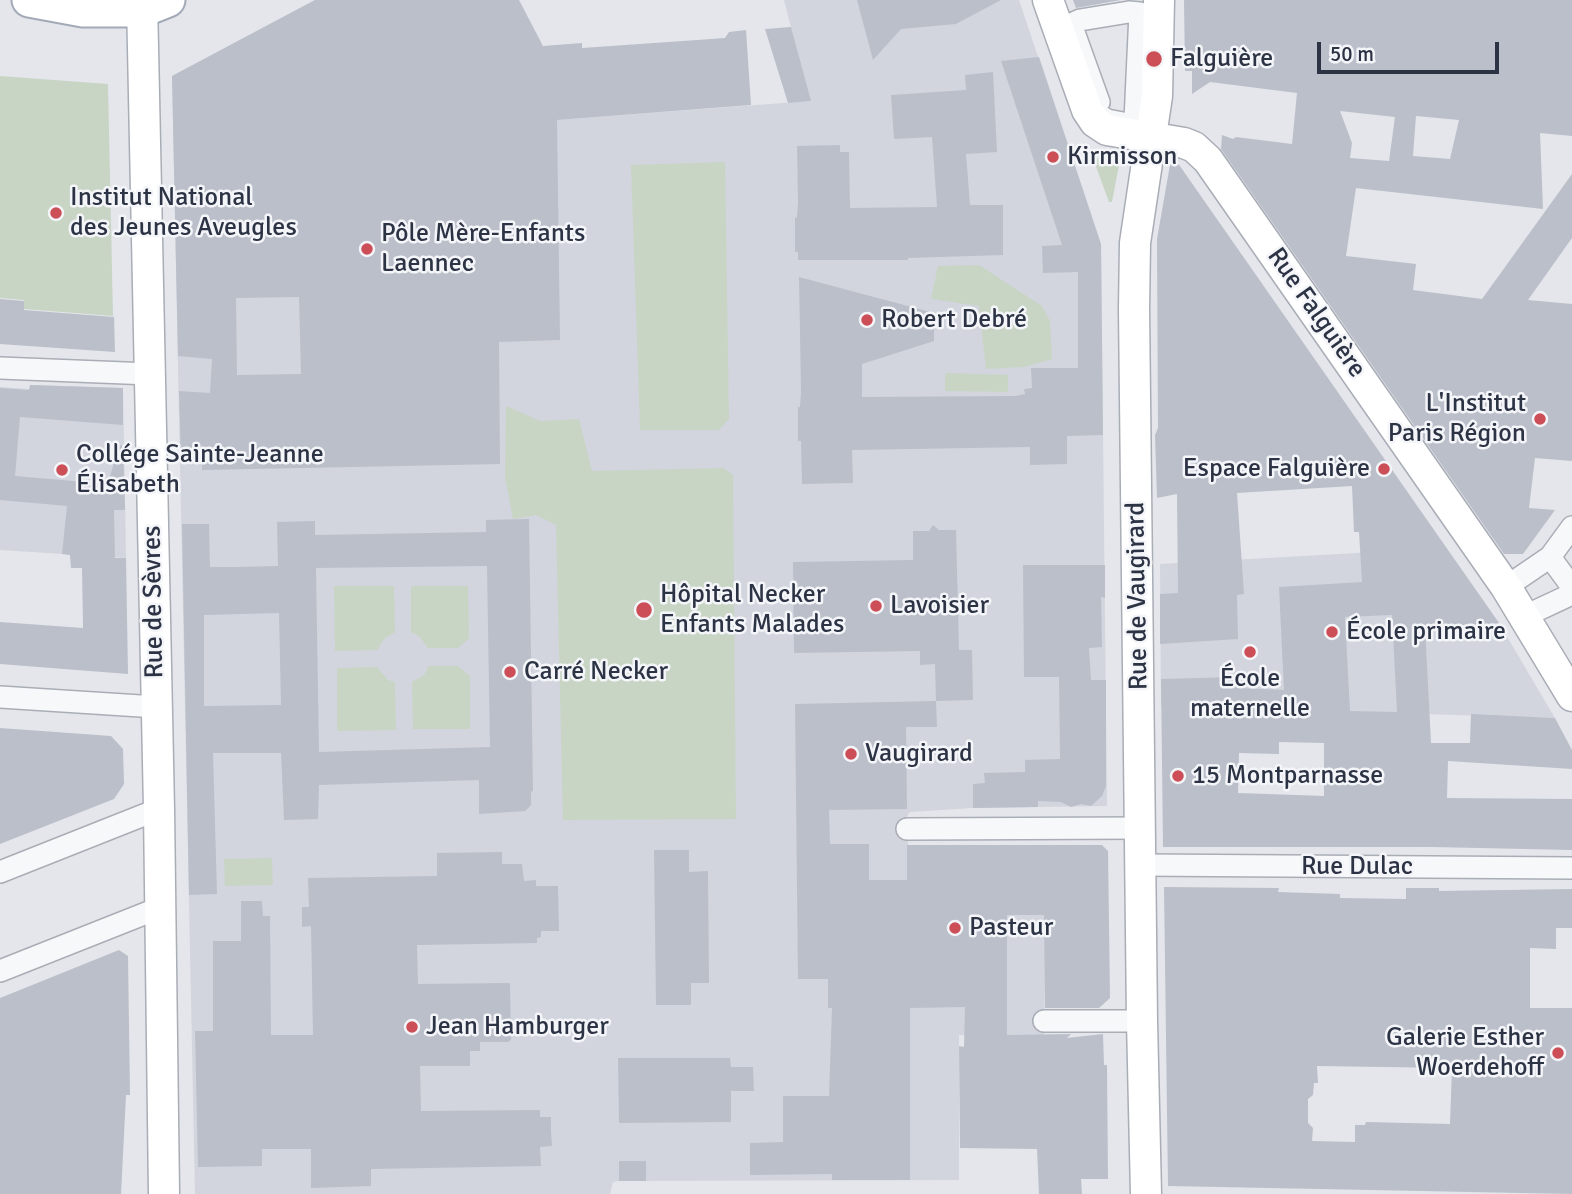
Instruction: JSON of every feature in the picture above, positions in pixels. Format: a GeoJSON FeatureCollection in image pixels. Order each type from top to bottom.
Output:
{"type":"FeatureCollection","features":[{"type":"Feature","properties":{"kind":"main road"},"geometry":{"type":"LineString","coordinates":[[29,0],[83,10],[151,3]]}},
{"type":"Feature","properties":{"kind":"main road","name":"Rue Falguière"},"geometry":{"type":"LineString","coordinates":[[1048,0],[1087,110],[1094,122],[1107,130],[1194,147],[1208,160],[1506,587],[1572,696]]}},
{"type":"Feature","properties":{"kind":"main road","name":"Rue de Vaugirard"},"geometry":{"type":"LineString","coordinates":[[1146,1194],[1135,243],[1157,96],[1159,0]]}},
{"type":"Feature","properties":{"kind":"main road","name":"Rue de Sèvres"},"geometry":{"type":"LineString","coordinates":[[151,3],[150,374],[164,1194]]}},
{"type":"Feature","properties":{"kind":"street"},"geometry":{"type":"LineString","coordinates":[[1140,13],[1134,123],[1107,120],[1099,116],[1094,107],[1098,102],[1071,24],[1117,14],[1140,13]]}},
{"type":"Feature","properties":{"kind":"street"},"geometry":{"type":"LineString","coordinates":[[0,368],[150,374]]}},
{"type":"Feature","properties":{"kind":"street"},"geometry":{"type":"LineString","coordinates":[[1506,587],[1550,557],[1572,527]]}},
{"type":"Feature","properties":{"kind":"street"},"geometry":{"type":"LineString","coordinates":[[1550,557],[1572,587]]}},
{"type":"Feature","properties":{"kind":"street"},"geometry":{"type":"LineString","coordinates":[[1525,616],[1572,594]]}},
{"type":"Feature","properties":{"kind":"street"},"geometry":{"type":"LineString","coordinates":[[0,696],[156,708]]}},
{"type":"Feature","properties":{"kind":"street"},"geometry":{"type":"LineString","coordinates":[[0,872],[159,809]]}},
{"type":"Feature","properties":{"kind":"street"},"geometry":{"type":"LineString","coordinates":[[907,829],[1141,828]]}},
{"type":"Feature","properties":{"kind":"street","name":"Rue Dulac"},"geometry":{"type":"LineString","coordinates":[[1141,865],[1572,868]]}},
{"type":"Feature","properties":{"kind":"street"},"geometry":{"type":"LineString","coordinates":[[0,971],[159,908]]}},
{"type":"Feature","properties":{"kind":"street"},"geometry":{"type":"LineString","coordinates":[[1044,1021],[1142,1021]]}},
{"type":"Feature","properties":{"kind":"shaded area","name":"Hôpital Necker Enfants Malades"},"geometry":{"type":"Polygon","coordinates":[[[315,0],[358,0],[542,121],[810,101],[784,0],[1019,0],[1101,245],[1107,806],[973,808],[910,812],[907,816],[908,845],[1047,845],[1044,1035],[959,1035],[959,1180],[619,1181],[613,1182],[610,1194],[195,1194],[172,76],[315,0]]]}},
{"type":"Feature","properties":{"kind":"shaded area","name":"Collége Sainte-Jeanne Élisabeth"},"geometry":{"type":"Polygon","coordinates":[[[30,385],[123,388],[126,558],[0,550],[0,387],[29,389],[30,385]]]}},
{"type":"Feature","properties":{"kind":"shaded area","name":"École primaire"},"geometry":{"type":"Polygon","coordinates":[[[1446,548],[1499,623],[1555,718],[1161,706],[1160,564],[1446,548]]]}},
{"type":"Feature","properties":{"kind":"green space","name":"Institut National des Jeunes Aveugles"},"geometry":{"type":"Polygon","coordinates":[[[0,76],[108,84],[113,316],[24,309],[24,300],[0,298],[0,76]]]}},
{"type":"Feature","properties":{"kind":"green space"},"geometry":{"type":"Polygon","coordinates":[[[1118,157],[1120,160],[1112,202],[1109,202],[1094,161],[1096,158],[1118,157]]]}},
{"type":"Feature","properties":{"kind":"green space"},"geometry":{"type":"Polygon","coordinates":[[[725,162],[729,419],[719,430],[640,430],[631,165],[725,162]]]}},
{"type":"Feature","properties":{"kind":"green space"},"geometry":{"type":"Polygon","coordinates":[[[979,265],[1042,306],[1050,321],[1052,359],[1024,367],[986,369],[979,306],[931,299],[938,266],[979,265]]]}},
{"type":"Feature","properties":{"kind":"green space"},"geometry":{"type":"Polygon","coordinates":[[[945,373],[1008,375],[1008,392],[945,391],[945,373]]]}},
{"type":"Feature","properties":{"kind":"green space"},"geometry":{"type":"Polygon","coordinates":[[[506,406],[540,421],[579,419],[592,471],[723,468],[733,475],[736,819],[563,820],[556,525],[536,515],[513,519],[505,477],[506,406]]]}},
{"type":"Feature","properties":{"kind":"green space"},"geometry":{"type":"Polygon","coordinates":[[[334,586],[394,586],[395,632],[384,639],[377,650],[335,651],[334,586]]]}},
{"type":"Feature","properties":{"kind":"green space"},"geometry":{"type":"Polygon","coordinates":[[[411,586],[468,586],[469,638],[458,648],[428,648],[420,637],[411,632],[411,586]]]}},
{"type":"Feature","properties":{"kind":"green space"},"geometry":{"type":"Polygon","coordinates":[[[429,666],[458,666],[470,676],[470,729],[413,729],[412,682],[424,675],[429,666]]]}},
{"type":"Feature","properties":{"kind":"green space"},"geometry":{"type":"Polygon","coordinates":[[[377,667],[388,680],[395,682],[396,730],[337,731],[337,668],[377,667]]]}},
{"type":"Feature","properties":{"kind":"green space"},"geometry":{"type":"Polygon","coordinates":[[[272,858],[273,885],[225,886],[224,859],[272,858]]]}},
{"type":"Feature","properties":{"kind":"building","name":"Pôle Mère-Enfants Laennec"},"geometry":{"type":"Polygon","coordinates":[[[315,0],[519,0],[543,46],[582,43],[582,48],[725,38],[729,32],[746,30],[751,105],[557,120],[560,340],[499,342],[500,464],[202,470],[202,462],[181,462],[179,391],[210,393],[212,359],[178,356],[172,76],[315,0]],[[299,297],[236,298],[237,375],[301,374],[299,297]]]}},
{"type":"Feature","properties":{"kind":"building"},"geometry":{"type":"Polygon","coordinates":[[[857,0],[1001,0],[956,24],[901,29],[873,60],[857,0]]]}},
{"type":"Feature","properties":{"kind":"building"},"geometry":{"type":"Polygon","coordinates":[[[1073,0],[1121,0],[1076,8],[1073,0]]]}},
{"type":"Feature","properties":{"kind":"building"},"geometry":{"type":"Polygon","coordinates":[[[1184,0],[1572,0],[1572,136],[1540,133],[1543,209],[1356,188],[1346,256],[1416,264],[1413,290],[1482,299],[1572,174],[1572,238],[1528,300],[1572,304],[1572,461],[1535,458],[1529,508],[1555,510],[1523,554],[1504,554],[1221,149],[1222,135],[1233,139],[1236,137],[1292,144],[1297,93],[1210,82],[1192,94],[1192,71],[1185,71],[1184,0]],[[1340,111],[1352,143],[1350,158],[1389,161],[1395,117],[1340,111]],[[1416,116],[1413,156],[1450,159],[1459,120],[1416,116]]]}},
{"type":"Feature","properties":{"kind":"building"},"geometry":{"type":"Polygon","coordinates":[[[791,27],[811,101],[788,103],[765,29],[791,27]]]}},
{"type":"Feature","properties":{"kind":"building","name":"Robert Debré"},"geometry":{"type":"Polygon","coordinates":[[[1039,57],[1101,244],[1103,435],[1067,436],[1067,464],[1030,465],[1030,447],[852,450],[853,483],[802,484],[801,441],[798,441],[801,392],[799,277],[934,313],[934,341],[862,364],[862,397],[1015,396],[1025,394],[1024,389],[1032,388],[1031,368],[1078,368],[1078,272],[1043,273],[1042,246],[1062,245],[1001,61],[1039,57]]]}},
{"type":"Feature","properties":{"kind":"building"},"geometry":{"type":"Polygon","coordinates":[[[993,72],[997,152],[966,154],[970,205],[1003,205],[1003,255],[908,260],[798,260],[798,252],[795,252],[797,146],[840,145],[840,152],[849,152],[850,208],[937,207],[932,137],[894,139],[891,95],[966,90],[965,75],[993,72]]]}},
{"type":"Feature","properties":{"kind":"building"},"geometry":{"type":"Polygon","coordinates":[[[1171,159],[1175,159],[1499,623],[1425,627],[1431,743],[1470,743],[1471,714],[1555,718],[1572,750],[1572,769],[1448,761],[1447,798],[1572,799],[1572,850],[1163,847],[1161,679],[1237,677],[1237,688],[1284,690],[1279,587],[1362,582],[1359,532],[1354,532],[1352,486],[1237,493],[1244,594],[1237,595],[1238,639],[1160,644],[1160,594],[1178,593],[1177,494],[1157,498],[1157,239],[1171,159]],[[1392,615],[1345,617],[1350,711],[1397,712],[1392,615]],[[1279,742],[1279,754],[1239,753],[1238,793],[1324,796],[1324,743],[1279,742]]]}},
{"type":"Feature","properties":{"kind":"building"},"geometry":{"type":"Polygon","coordinates":[[[0,299],[24,301],[24,310],[114,317],[115,352],[0,344],[0,299]]]}},
{"type":"Feature","properties":{"kind":"building"},"geometry":{"type":"Polygon","coordinates":[[[30,385],[123,388],[123,425],[20,417],[15,476],[108,484],[119,445],[123,446],[125,510],[114,510],[115,558],[126,558],[128,674],[0,664],[0,622],[83,628],[82,568],[71,568],[70,555],[62,554],[67,506],[0,500],[0,388],[29,390],[30,385]]]}},
{"type":"Feature","properties":{"kind":"building","name":"Carré Necker"},"geometry":{"type":"Polygon","coordinates":[[[529,519],[531,805],[525,811],[479,814],[479,780],[319,785],[318,819],[284,820],[281,753],[213,753],[217,894],[189,895],[182,524],[209,524],[210,567],[236,567],[278,566],[277,522],[315,521],[315,535],[486,532],[486,520],[529,519]],[[487,566],[316,568],[319,752],[490,747],[487,566]],[[279,613],[204,615],[204,706],[281,705],[279,613]]]}},
{"type":"Feature","properties":{"kind":"building","name":"Lavoisier"},"geometry":{"type":"Polygon","coordinates":[[[933,525],[939,530],[956,530],[959,650],[972,650],[973,700],[936,701],[935,664],[920,665],[920,651],[794,653],[793,562],[913,560],[913,531],[929,531],[933,525]]]}},
{"type":"Feature","properties":{"kind":"building"},"geometry":{"type":"Polygon","coordinates":[[[1023,565],[1105,565],[1105,598],[1101,597],[1102,647],[1089,648],[1091,680],[1106,680],[1106,786],[1102,796],[1091,806],[1081,804],[1071,807],[1061,802],[1038,801],[1038,807],[973,808],[973,784],[985,783],[984,773],[1025,772],[1025,760],[1060,759],[1059,677],[1024,677],[1023,565]]]}},
{"type":"Feature","properties":{"kind":"building"},"geometry":{"type":"Polygon","coordinates":[[[936,701],[937,727],[906,727],[907,809],[829,810],[830,844],[869,844],[869,880],[907,880],[907,845],[1102,845],[1108,851],[1110,998],[1099,1008],[1045,1008],[1044,915],[1007,915],[1007,1035],[1071,1034],[1067,1038],[1103,1034],[1104,1065],[1107,1065],[1108,1179],[1081,1179],[1082,1194],[1039,1194],[1037,1149],[960,1148],[959,1046],[964,1047],[965,1007],[910,1008],[910,1180],[832,1180],[832,1174],[750,1175],[750,1143],[783,1142],[783,1096],[829,1096],[832,1008],[828,1008],[828,979],[798,979],[795,704],[936,701]]]}},
{"type":"Feature","properties":{"kind":"building"},"geometry":{"type":"Polygon","coordinates":[[[0,728],[111,736],[123,749],[124,784],[114,799],[0,844],[0,728]]]}},
{"type":"Feature","properties":{"kind":"building"},"geometry":{"type":"Polygon","coordinates":[[[654,850],[689,850],[689,872],[708,871],[709,983],[691,983],[691,1005],[656,1005],[654,850]]]}},
{"type":"Feature","properties":{"kind":"building","name":"Jean Hamburger"},"geometry":{"type":"Polygon","coordinates":[[[502,852],[502,864],[522,864],[524,881],[536,880],[536,886],[558,886],[559,931],[541,931],[537,943],[417,945],[418,984],[510,983],[511,1040],[480,1042],[480,1051],[470,1051],[470,1066],[420,1066],[421,1111],[540,1110],[540,1117],[551,1117],[552,1146],[540,1147],[541,1166],[371,1169],[371,1186],[311,1188],[311,1149],[262,1149],[262,1166],[198,1167],[195,1031],[213,1031],[213,941],[241,941],[241,901],[262,901],[263,916],[270,916],[271,1035],[313,1035],[311,926],[302,927],[302,907],[309,907],[308,878],[437,876],[437,853],[502,852]]]}},
{"type":"Feature","properties":{"kind":"building"},"geometry":{"type":"Polygon","coordinates":[[[1164,887],[1279,888],[1278,892],[1340,894],[1340,898],[1406,899],[1406,888],[1439,888],[1439,891],[1572,889],[1572,928],[1556,928],[1556,949],[1530,948],[1530,1008],[1572,1008],[1572,1194],[1168,1186],[1164,887]],[[1317,1066],[1318,1083],[1314,1083],[1313,1095],[1308,1099],[1308,1123],[1313,1128],[1312,1141],[1355,1142],[1355,1125],[1365,1125],[1366,1122],[1450,1124],[1452,1068],[1317,1066]]]}},
{"type":"Feature","properties":{"kind":"building"},"geometry":{"type":"Polygon","coordinates":[[[119,950],[128,956],[130,1095],[126,1095],[121,1194],[0,1194],[0,998],[119,950]]]}},
{"type":"Feature","properties":{"kind":"building"},"geometry":{"type":"Polygon","coordinates":[[[618,1058],[730,1058],[731,1067],[753,1067],[754,1091],[731,1091],[731,1122],[619,1123],[618,1058]]]}},
{"type":"Feature","properties":{"kind":"building"},"geometry":{"type":"Polygon","coordinates":[[[619,1161],[646,1161],[646,1181],[619,1181],[619,1161]]]}},
{"type":"Feature","properties":{"kind":"place","name":"Falguière"},"geometry":{"type":"Point","coordinates":[1154,59]}},
{"type":"Feature","properties":{"kind":"place","name":"Kirmisson"},"geometry":{"type":"Point","coordinates":[1053,157]}},
{"type":"Feature","properties":{"kind":"place","name":"Institut National des Jeunes Aveugles"},"geometry":{"type":"Point","coordinates":[56,213]}},
{"type":"Feature","properties":{"kind":"place","name":"Pôle Mère-Enfants Laennec"},"geometry":{"type":"Point","coordinates":[367,249]}},
{"type":"Feature","properties":{"kind":"place","name":"Robert Debré"},"geometry":{"type":"Point","coordinates":[867,320]}},
{"type":"Feature","properties":{"kind":"place","name":"L'Institut Paris Région"},"geometry":{"type":"Point","coordinates":[1540,419]}},
{"type":"Feature","properties":{"kind":"place","name":"Espace Falguière"},"geometry":{"type":"Point","coordinates":[1384,469]}},
{"type":"Feature","properties":{"kind":"place","name":"Collége Sainte-Jeanne Élisabeth"},"geometry":{"type":"Point","coordinates":[62,470]}},
{"type":"Feature","properties":{"kind":"place","name":"Lavoisier"},"geometry":{"type":"Point","coordinates":[876,606]}},
{"type":"Feature","properties":{"kind":"place","name":"Hôpital Necker Enfants Malades"},"geometry":{"type":"Point","coordinates":[644,610]}},
{"type":"Feature","properties":{"kind":"place","name":"École primaire"},"geometry":{"type":"Point","coordinates":[1332,632]}},
{"type":"Feature","properties":{"kind":"place","name":"École maternelle"},"geometry":{"type":"Point","coordinates":[1250,652]}},
{"type":"Feature","properties":{"kind":"place","name":"Carré Necker"},"geometry":{"type":"Point","coordinates":[510,672]}},
{"type":"Feature","properties":{"kind":"place","name":"Vaugirard"},"geometry":{"type":"Point","coordinates":[851,754]}},
{"type":"Feature","properties":{"kind":"place","name":"15 Montparnasse"},"geometry":{"type":"Point","coordinates":[1178,776]}},
{"type":"Feature","properties":{"kind":"place","name":"Pasteur"},"geometry":{"type":"Point","coordinates":[955,928]}},
{"type":"Feature","properties":{"kind":"place","name":"Jean Hamburger"},"geometry":{"type":"Point","coordinates":[412,1027]}},
{"type":"Feature","properties":{"kind":"place","name":"Galerie Esther Woerdehoff"},"geometry":{"type":"Point","coordinates":[1558,1053]}}]}
